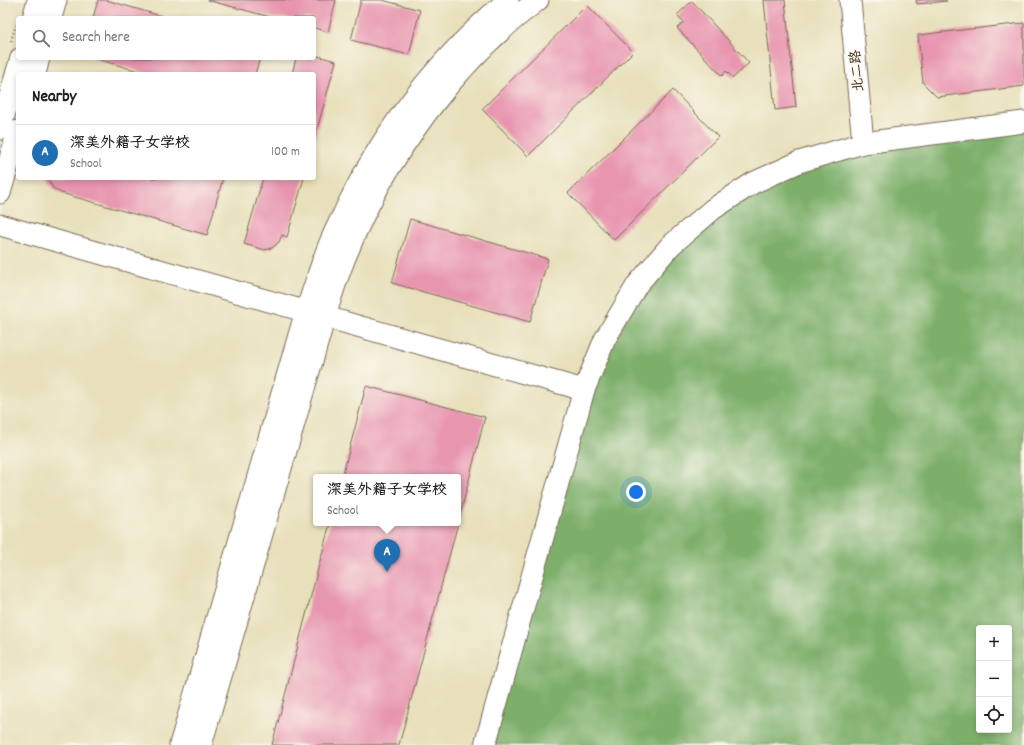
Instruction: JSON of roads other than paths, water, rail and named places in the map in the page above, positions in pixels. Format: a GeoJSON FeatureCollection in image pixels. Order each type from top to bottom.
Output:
{"type":"FeatureCollection","features":[{"type":"Feature","properties":{"kind":"street"},"geometry":{"type":"LineString","coordinates":[[34,16],[38,0]]}},
{"type":"Feature","properties":{"kind":"street"},"geometry":{"type":"LineString","coordinates":[[52,16],[56,0]]}},
{"type":"Feature","properties":{"kind":"street"},"geometry":{"type":"LineString","coordinates":[[201,745],[315,314],[329,245],[350,200],[376,152],[406,108],[442,63],[480,24],[508,0]]}},
{"type":"Feature","properties":{"kind":"street"},"geometry":{"type":"LineString","coordinates":[[180,745],[315,314],[392,162],[421,120],[456,76],[494,38],[538,0]]}},
{"type":"Feature","properties":{"kind":"street","name":"北二路"},"geometry":{"type":"LineString","coordinates":[[850,0],[863,143]]}},
{"type":"Feature","properties":{"kind":"street"},"geometry":{"type":"LineString","coordinates":[[17,72],[20,60]]}},
{"type":"Feature","properties":{"kind":"street"},"geometry":{"type":"LineString","coordinates":[[36,72],[38,60]]}},
{"type":"Feature","properties":{"kind":"street"},"geometry":{"type":"LineString","coordinates":[[0,130],[16,75]]}},
{"type":"Feature","properties":{"kind":"street"},"geometry":{"type":"LineString","coordinates":[[485,745],[584,390],[605,338],[637,285],[670,246],[713,209],[752,182],[799,162],[863,143],[1024,122]]}},
{"type":"Feature","properties":{"kind":"street"},"geometry":{"type":"LineString","coordinates":[[0,193],[16,138]]}},
{"type":"Feature","properties":{"kind":"street"},"geometry":{"type":"LineString","coordinates":[[0,225],[584,390]]}},
{"type":"Feature","properties":{"kind":"place","name":"深美外籍子女学校"},"geometry":{"type":"Point","coordinates":[387,572]}}]}
